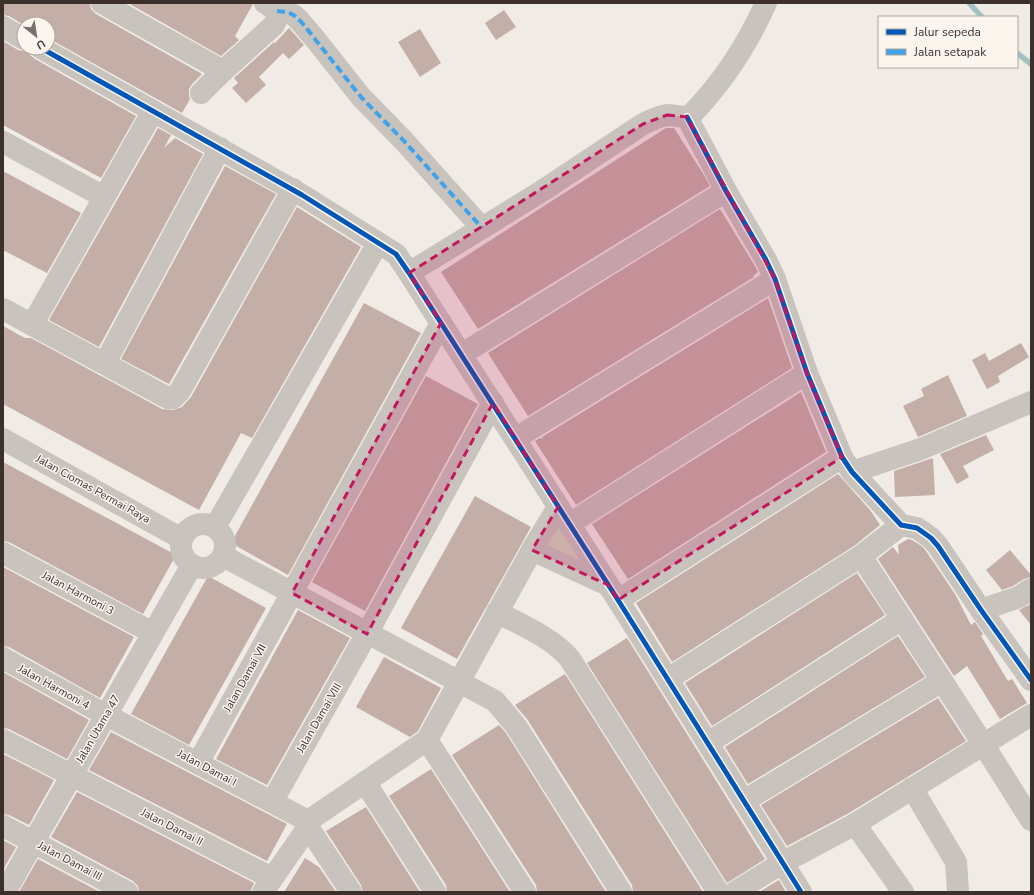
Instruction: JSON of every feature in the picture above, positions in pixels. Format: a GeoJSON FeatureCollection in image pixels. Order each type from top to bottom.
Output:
{"type":"FeatureCollection","features":[{"type":"Feature","properties":{"kind":"street"},"geometry":{"type":"LineString","coordinates":[[102,3],[223,71]]}},
{"type":"Feature","properties":{"kind":"street"},"geometry":{"type":"LineString","coordinates":[[410,273],[643,124],[667,115],[687,117],[694,112],[735,59],[754,29],[766,3]]}},
{"type":"Feature","properties":{"kind":"street"},"geometry":{"type":"LineString","coordinates":[[202,93],[223,71],[274,25],[277,18],[271,7]]}},
{"type":"Feature","properties":{"kind":"street"},"geometry":{"type":"LineString","coordinates":[[271,7],[293,14],[297,18],[361,97],[404,141],[482,228]]}},
{"type":"Feature","properties":{"kind":"street"},"geometry":{"type":"LineString","coordinates":[[3,27],[16,34]]}},
{"type":"Feature","properties":{"kind":"street"},"geometry":{"type":"LineString","coordinates":[[55,56],[292,189],[396,254],[410,273],[516,438],[801,892]]}},
{"type":"Feature","properties":{"kind":"street"},"geometry":{"type":"LineString","coordinates":[[32,325],[153,111]]}},
{"type":"Feature","properties":{"kind":"street"},"geometry":{"type":"LineString","coordinates":[[687,117],[775,279],[807,373],[847,465],[901,525],[917,528],[931,538],[938,546],[1031,680]]}},
{"type":"Feature","properties":{"kind":"street"},"geometry":{"type":"LineString","coordinates":[[3,142],[104,197]]}},
{"type":"Feature","properties":{"kind":"street"},"geometry":{"type":"LineString","coordinates":[[105,363],[220,148]]}},
{"type":"Feature","properties":{"kind":"street"},"geometry":{"type":"LineString","coordinates":[[3,309],[168,398],[173,398],[177,395],[292,189]]}},
{"type":"Feature","properties":{"kind":"street"},"geometry":{"type":"LineString","coordinates":[[462,354],[726,191]]}},
{"type":"Feature","properties":{"kind":"street"},"geometry":{"type":"LineString","coordinates":[[215,527],[378,243]]}},
{"type":"Feature","properties":{"kind":"street"},"geometry":{"type":"LineString","coordinates":[[516,438],[775,279]]}},
{"type":"Feature","properties":{"kind":"street","name":"Jalan Damai VII"},"geometry":{"type":"LineString","coordinates":[[198,764],[442,323]]}},
{"type":"Feature","properties":{"kind":"street"},"geometry":{"type":"LineString","coordinates":[[267,885],[308,824],[365,782],[427,740],[532,550],[563,515],[807,373]]}},
{"type":"Feature","properties":{"kind":"street"},"geometry":{"type":"LineString","coordinates":[[613,593],[847,465],[921,449],[1031,402]]}},
{"type":"Feature","properties":{"kind":"street","name":"Jalan Damai VIII"},"geometry":{"type":"LineString","coordinates":[[272,802],[367,634],[493,403]]}},
{"type":"Feature","properties":{"kind":"street","name":"Jalan Ciomas Permai Raya"},"geometry":{"type":"LineString","coordinates":[[3,439],[182,539]]}},
{"type":"Feature","properties":{"kind":"street"},"geometry":{"type":"LineString","coordinates":[[202,524],[215,527],[220,531],[226,543],[223,556],[219,562],[213,566],[198,568],[186,560],[182,554],[182,539],[190,528],[196,525],[202,524]]}},
{"type":"Feature","properties":{"kind":"street"},"geometry":{"type":"LineString","coordinates":[[668,679],[861,556],[901,525]]}},
{"type":"Feature","properties":{"kind":"street"},"geometry":{"type":"LineString","coordinates":[[532,550],[613,593]]}},
{"type":"Feature","properties":{"kind":"street","name":"Jalan Harmoni 3"},"geometry":{"type":"LineString","coordinates":[[3,553],[153,633]]}},
{"type":"Feature","properties":{"kind":"street"},"geometry":{"type":"LineString","coordinates":[[223,556],[495,701],[516,726],[621,892]]}},
{"type":"Feature","properties":{"kind":"street"},"geometry":{"type":"LineString","coordinates":[[861,556],[1031,820]]}},
{"type":"Feature","properties":{"kind":"street","name":"Jalan Utama 47"},"geometry":{"type":"LineString","coordinates":[[5,892],[192,565]]}},
{"type":"Feature","properties":{"kind":"street"},"geometry":{"type":"LineString","coordinates":[[981,610],[1019,596],[1031,588]]}},
{"type":"Feature","properties":{"kind":"street"},"geometry":{"type":"LineString","coordinates":[[497,612],[552,642],[570,659],[718,892]]}},
{"type":"Feature","properties":{"kind":"street"},"geometry":{"type":"LineString","coordinates":[[708,743],[902,619]]}},
{"type":"Feature","properties":{"kind":"street","name":"Jalan Harmoni 4"},"geometry":{"type":"LineString","coordinates":[[3,658],[106,715]]}},
{"type":"Feature","properties":{"kind":"street"},"geometry":{"type":"LineString","coordinates":[[744,801],[942,682]]}},
{"type":"Feature","properties":{"kind":"street","name":"Jalan Damai I"},"geometry":{"type":"LineString","coordinates":[[106,715],[272,802],[308,824]]}},
{"type":"Feature","properties":{"kind":"street"},"geometry":{"type":"LineString","coordinates":[[735,892],[782,862],[855,824],[1031,715]]}},
{"type":"Feature","properties":{"kind":"street","name":"Jalan Damai II"},"geometry":{"type":"LineString","coordinates":[[3,740],[267,885]]}},
{"type":"Feature","properties":{"kind":"street"},"geometry":{"type":"LineString","coordinates":[[427,740],[525,892]]}},
{"type":"Feature","properties":{"kind":"street"},"geometry":{"type":"LineString","coordinates":[[365,782],[435,892]]}},
{"type":"Feature","properties":{"kind":"street"},"geometry":{"type":"LineString","coordinates":[[912,788],[956,862],[958,892]]}},
{"type":"Feature","properties":{"kind":"street"},"geometry":{"type":"LineString","coordinates":[[308,824],[351,892]]}},
{"type":"Feature","properties":{"kind":"street"},"geometry":{"type":"LineString","coordinates":[[855,824],[903,892]]}},
{"type":"Feature","properties":{"kind":"street","name":"Jalan Damai III"},"geometry":{"type":"LineString","coordinates":[[3,826],[127,892]]}},
{"type":"Feature","properties":{"kind":"highlighted area"},"geometry":{"type":"Polygon","coordinates":[[[667,115],[687,117],[775,279],[807,373],[842,457],[618,600],[608,585],[532,550],[558,507],[493,403],[367,634],[292,593],[441,323],[409,273],[643,124],[667,115]]]}},
{"type":"Feature","properties":{"kind":"green space"},"geometry":{"type":"Polygon","coordinates":[[[557,525],[590,566],[543,548],[557,525]]]}},
{"type":"Feature","properties":{"kind":"building"},"geometry":{"type":"Polygon","coordinates":[[[3,3],[90,3],[91,9],[96,14],[202,74],[189,89],[190,99],[182,113],[56,42],[56,16],[16,16],[16,20],[9,16],[3,15],[3,3]]]}},
{"type":"Feature","properties":{"kind":"building"},"geometry":{"type":"Polygon","coordinates":[[[128,3],[253,4],[235,36],[239,40],[221,56],[128,3]]]}},
{"type":"Feature","properties":{"kind":"building"},"geometry":{"type":"Polygon","coordinates":[[[504,10],[516,27],[496,40],[485,23],[504,10]]]}},
{"type":"Feature","properties":{"kind":"building"},"geometry":{"type":"Polygon","coordinates":[[[289,28],[304,45],[289,59],[283,53],[259,77],[266,85],[246,103],[232,88],[238,83],[234,78],[274,42],[275,43],[289,28]]]}},
{"type":"Feature","properties":{"kind":"building"},"geometry":{"type":"Polygon","coordinates":[[[420,29],[441,63],[420,77],[398,42],[420,29]]]}},
{"type":"Feature","properties":{"kind":"building"},"geometry":{"type":"Polygon","coordinates":[[[3,41],[16,49],[16,56],[31,56],[136,116],[101,178],[3,125],[3,41]]]}},
{"type":"Feature","properties":{"kind":"building"},"geometry":{"type":"Polygon","coordinates":[[[158,128],[171,135],[164,148],[175,138],[203,154],[99,347],[49,320],[158,128]]]}},
{"type":"Feature","properties":{"kind":"building"},"geometry":{"type":"Polygon","coordinates":[[[666,128],[674,128],[710,186],[478,329],[441,272],[666,128]]]}},
{"type":"Feature","properties":{"kind":"building"},"geometry":{"type":"Polygon","coordinates":[[[225,166],[276,194],[169,384],[121,359],[225,166]]]}},
{"type":"Feature","properties":{"kind":"building"},"geometry":{"type":"Polygon","coordinates":[[[3,171],[81,213],[47,273],[3,250],[3,171]]]}},
{"type":"Feature","properties":{"kind":"building"},"geometry":{"type":"Polygon","coordinates":[[[297,207],[361,247],[252,438],[241,433],[199,510],[3,404],[3,326],[25,338],[31,338],[162,409],[173,410],[182,407],[191,397],[297,207]]]}},
{"type":"Feature","properties":{"kind":"building"},"geometry":{"type":"Polygon","coordinates":[[[720,209],[758,272],[753,276],[754,277],[528,416],[488,353],[720,209]]]}},
{"type":"Feature","properties":{"kind":"building"},"geometry":{"type":"Polygon","coordinates":[[[768,298],[792,368],[576,505],[535,441],[540,438],[543,439],[542,437],[768,298]]]}},
{"type":"Feature","properties":{"kind":"building"},"geometry":{"type":"Polygon","coordinates":[[[364,303],[421,333],[288,575],[231,543],[364,303]]]}},
{"type":"Feature","properties":{"kind":"building"},"geometry":{"type":"Polygon","coordinates":[[[1021,343],[1029,357],[998,376],[1000,382],[987,389],[972,360],[985,353],[989,361],[1021,343]]]}},
{"type":"Feature","properties":{"kind":"building"},"geometry":{"type":"Polygon","coordinates":[[[948,375],[967,416],[918,437],[903,406],[924,396],[921,389],[948,375]]]}},
{"type":"Feature","properties":{"kind":"building"},"geometry":{"type":"Polygon","coordinates":[[[426,376],[478,404],[365,611],[312,582],[426,376]]]}},
{"type":"Feature","properties":{"kind":"building"},"geometry":{"type":"Polygon","coordinates":[[[801,392],[826,452],[628,579],[592,524],[801,392]]]}},
{"type":"Feature","properties":{"kind":"building"},"geometry":{"type":"Polygon","coordinates":[[[986,435],[994,450],[963,466],[969,477],[957,484],[940,454],[986,435]]]}},
{"type":"Feature","properties":{"kind":"building"},"geometry":{"type":"Polygon","coordinates":[[[933,458],[935,495],[895,497],[894,471],[933,458]]]}},
{"type":"Feature","properties":{"kind":"building"},"geometry":{"type":"Polygon","coordinates":[[[3,462],[176,555],[143,614],[9,542],[3,541],[3,462]]]}},
{"type":"Feature","properties":{"kind":"building"},"geometry":{"type":"Polygon","coordinates":[[[838,474],[870,510],[880,525],[854,546],[672,662],[636,603],[838,474]]]}},
{"type":"Feature","properties":{"kind":"building"},"geometry":{"type":"Polygon","coordinates":[[[475,496],[531,527],[457,659],[401,628],[475,496]]]}},
{"type":"Feature","properties":{"kind":"building"},"geometry":{"type":"Polygon","coordinates":[[[908,539],[923,547],[955,594],[971,625],[975,622],[983,634],[981,636],[1008,681],[1012,679],[1027,703],[1000,719],[967,666],[954,676],[878,559],[893,547],[899,555],[898,545],[908,539]]]}},
{"type":"Feature","properties":{"kind":"building"},"geometry":{"type":"Polygon","coordinates":[[[1010,550],[1031,575],[1031,577],[1002,590],[986,570],[1010,550]]]}},
{"type":"Feature","properties":{"kind":"building"},"geometry":{"type":"Polygon","coordinates":[[[3,567],[134,637],[100,698],[9,647],[3,646],[3,567]]]}},
{"type":"Feature","properties":{"kind":"building"},"geometry":{"type":"Polygon","coordinates":[[[857,573],[885,615],[712,726],[685,683],[857,573]]]}},
{"type":"Feature","properties":{"kind":"building"},"geometry":{"type":"Polygon","coordinates":[[[208,576],[266,608],[189,745],[131,714],[208,576]]]}},
{"type":"Feature","properties":{"kind":"building"},"geometry":{"type":"Polygon","coordinates":[[[1031,604],[1031,625],[1019,610],[1031,604]]]}},
{"type":"Feature","properties":{"kind":"building"},"geometry":{"type":"Polygon","coordinates":[[[298,610],[350,638],[267,785],[216,759],[298,610]]]}},
{"type":"Feature","properties":{"kind":"building"},"geometry":{"type":"Polygon","coordinates":[[[898,636],[925,677],[748,784],[725,747],[898,636]]]}},
{"type":"Feature","properties":{"kind":"building"},"geometry":{"type":"Polygon","coordinates":[[[627,638],[765,859],[727,883],[587,663],[627,638]]]}},
{"type":"Feature","properties":{"kind":"building"},"geometry":{"type":"Polygon","coordinates":[[[384,657],[441,688],[418,731],[410,737],[356,707],[384,657]]]}},
{"type":"Feature","properties":{"kind":"building"},"geometry":{"type":"Polygon","coordinates":[[[3,672],[89,720],[67,759],[9,729],[3,728],[3,672]]]}},
{"type":"Feature","properties":{"kind":"building"},"geometry":{"type":"Polygon","coordinates":[[[565,674],[703,892],[633,892],[632,885],[527,719],[515,705],[565,674]]]}},
{"type":"Feature","properties":{"kind":"building"},"geometry":{"type":"Polygon","coordinates":[[[938,698],[966,741],[849,813],[787,846],[761,805],[938,698]]]}},
{"type":"Feature","properties":{"kind":"building"},"geometry":{"type":"Polygon","coordinates":[[[499,725],[506,733],[606,892],[537,892],[536,885],[452,755],[499,725]]]}},
{"type":"Feature","properties":{"kind":"building"},"geometry":{"type":"Polygon","coordinates":[[[111,732],[287,824],[267,861],[89,770],[111,732]]]}},
{"type":"Feature","properties":{"kind":"building"},"geometry":{"type":"Polygon","coordinates":[[[3,754],[54,780],[29,825],[9,815],[3,814],[3,754]]]}},
{"type":"Feature","properties":{"kind":"building"},"geometry":{"type":"Polygon","coordinates":[[[431,769],[510,892],[447,892],[446,885],[389,796],[431,769]]]}},
{"type":"Feature","properties":{"kind":"building"},"geometry":{"type":"Polygon","coordinates":[[[77,792],[254,883],[250,892],[139,892],[138,886],[133,881],[51,837],[77,792]]]}},
{"type":"Feature","properties":{"kind":"building"},"geometry":{"type":"Polygon","coordinates":[[[366,807],[420,892],[363,892],[361,885],[326,831],[366,807]]]}},
{"type":"Feature","properties":{"kind":"building"},"geometry":{"type":"Polygon","coordinates":[[[3,840],[16,847],[3,870],[3,840]]]}},
{"type":"Feature","properties":{"kind":"building"},"geometry":{"type":"Polygon","coordinates":[[[305,858],[319,867],[336,892],[284,892],[305,858]]]}},
{"type":"Feature","properties":{"kind":"building"},"geometry":{"type":"Polygon","coordinates":[[[38,859],[100,892],[19,892],[38,859]]]}},
{"type":"Feature","properties":{"kind":"building"},"geometry":{"type":"Polygon","coordinates":[[[779,880],[786,892],[759,892],[779,880]]]}},
{"type":"Feature","properties":{"kind":"waterway"},"geometry":{"type":"LineString","coordinates":[[969,3],[981,16]]}},
{"type":"Feature","properties":{"kind":"waterway"},"geometry":{"type":"LineString","coordinates":[[1018,54],[1031,64]]}},
{"type":"Feature","properties":{"kind":"marked path"},"geometry":{"type":"LineString","coordinates":[[277,11],[289,13],[295,16],[303,24],[361,97],[404,141],[482,228]]}},
{"type":"Feature","properties":{"kind":"cycle path"},"geometry":{"type":"LineString","coordinates":[[55,56],[302,195],[396,254],[618,600],[801,892]]}},
{"type":"Feature","properties":{"kind":"cycle path"},"geometry":{"type":"LineString","coordinates":[[687,117],[775,279],[807,373],[842,457],[852,472],[901,525],[917,528],[931,538],[938,546],[1031,680]]}}]}
